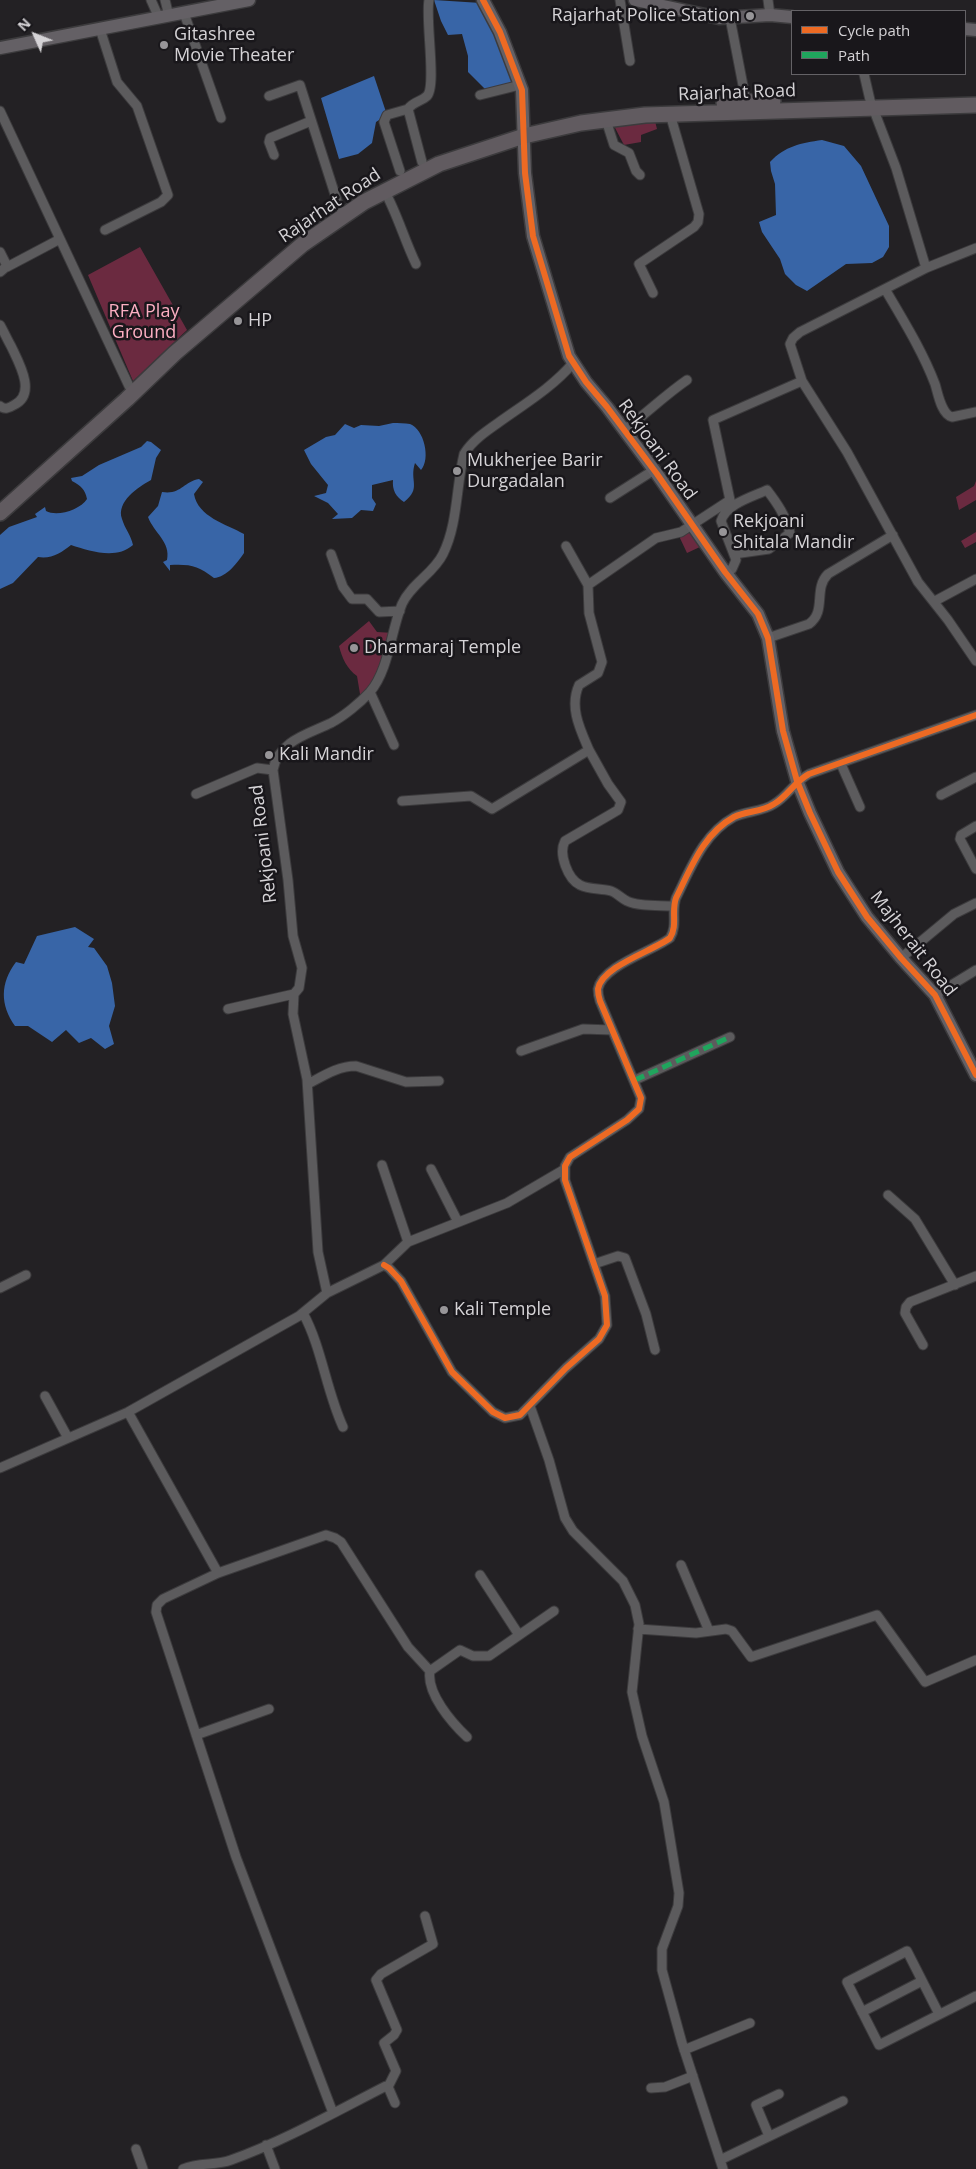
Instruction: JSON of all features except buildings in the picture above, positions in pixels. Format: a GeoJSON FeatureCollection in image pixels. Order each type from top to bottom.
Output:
{"type":"FeatureCollection","features":[{"type":"Feature","properties":{"kind":"main road","name":"Rajarhat Road"},"geometry":{"type":"LineString","coordinates":[[0,502],[196,326],[316,223],[339,207],[400,172],[422,162],[459,147],[524,132],[606,120],[670,114],[976,97]]}},
{"type":"Feature","properties":{"kind":"main road","name":"Rajarhat Road"},"geometry":{"type":"LineString","coordinates":[[0,513],[127,399],[175,353],[322,229],[384,190],[439,164],[524,132],[582,114],[639,106],[746,101],[976,106]]}},
{"type":"Feature","properties":{"kind":"street"},"geometry":{"type":"LineString","coordinates":[[151,0],[164,17]]}},
{"type":"Feature","properties":{"kind":"street"},"geometry":{"type":"LineString","coordinates":[[164,0],[164,17]]}},
{"type":"Feature","properties":{"kind":"street"},"geometry":{"type":"LineString","coordinates":[[0,48],[249,0]]}},
{"type":"Feature","properties":{"kind":"street"},"geometry":{"type":"LineString","coordinates":[[400,172],[384,122],[387,115],[408,109],[413,102],[426,97],[430,90],[431,64],[427,22],[429,0]]}},
{"type":"Feature","properties":{"kind":"street","name":"Rekjoani Road"},"geometry":{"type":"LineString","coordinates":[[483,0],[500,32],[524,100],[527,199],[533,236],[566,347],[573,363],[654,470],[725,572],[758,614],[768,638],[783,731],[797,781]]}},
{"type":"Feature","properties":{"kind":"street"},"geometry":{"type":"LineString","coordinates":[[620,0],[630,61]]}},
{"type":"Feature","properties":{"kind":"street"},"geometry":{"type":"LineString","coordinates":[[635,0],[704,15],[730,18],[770,15],[791,17]]}},
{"type":"Feature","properties":{"kind":"street"},"geometry":{"type":"LineString","coordinates":[[768,0],[770,15]]}},
{"type":"Feature","properties":{"kind":"street"},"geometry":{"type":"LineString","coordinates":[[184,13],[221,118]]}},
{"type":"Feature","properties":{"kind":"street"},"geometry":{"type":"LineString","coordinates":[[730,18],[746,101]]}},
{"type":"Feature","properties":{"kind":"street"},"geometry":{"type":"LineString","coordinates":[[100,29],[116,82],[137,106],[168,195],[161,202],[105,230]]}},
{"type":"Feature","properties":{"kind":"street"},"geometry":{"type":"LineString","coordinates":[[864,75],[872,104],[896,168],[926,268]]}},
{"type":"Feature","properties":{"kind":"street"},"geometry":{"type":"LineString","coordinates":[[269,96],[300,85],[339,207]]}},
{"type":"Feature","properties":{"kind":"street"},"geometry":{"type":"LineString","coordinates":[[480,95],[520,85]]}},
{"type":"Feature","properties":{"kind":"street"},"geometry":{"type":"LineString","coordinates":[[408,109],[422,162]]}},
{"type":"Feature","properties":{"kind":"street"},"geometry":{"type":"LineString","coordinates":[[0,112],[129,386]]}},
{"type":"Feature","properties":{"kind":"street"},"geometry":{"type":"LineString","coordinates":[[653,294],[639,264],[694,227],[698,222],[699,214],[670,114]]}},
{"type":"Feature","properties":{"kind":"street"},"geometry":{"type":"LineString","coordinates":[[606,120],[614,146],[629,153],[636,172],[640,175]]}},
{"type":"Feature","properties":{"kind":"street"},"geometry":{"type":"LineString","coordinates":[[274,155],[269,142],[270,138],[311,121]]}},
{"type":"Feature","properties":{"kind":"street"},"geometry":{"type":"LineString","coordinates":[[384,190],[395,209],[404,240],[416,264]]}},
{"type":"Feature","properties":{"kind":"street"},"geometry":{"type":"LineString","coordinates":[[0,252],[3,270],[60,239]]}},
{"type":"Feature","properties":{"kind":"street"},"geometry":{"type":"LineString","coordinates":[[976,248],[926,268],[800,332],[793,338],[790,344],[802,381],[847,452],[918,582],[935,601],[976,660]]}},
{"type":"Feature","properties":{"kind":"street"},"geometry":{"type":"LineString","coordinates":[[885,289],[912,336],[934,381],[945,412],[952,417],[976,412]]}},
{"type":"Feature","properties":{"kind":"street"},"geometry":{"type":"LineString","coordinates":[[0,325],[17,359],[26,391],[18,404],[9,408],[0,406]]}},
{"type":"Feature","properties":{"kind":"street","name":"Rekjoani Road"},"geometry":{"type":"LineString","coordinates":[[327,1292],[318,1252],[308,1084],[293,1014],[294,994],[299,988],[302,968],[293,936],[288,880],[273,770],[275,757],[286,746],[307,733],[333,722],[370,692],[376,683],[400,611],[410,593],[443,555],[449,541],[462,459],[469,446],[573,363]]}},
{"type":"Feature","properties":{"kind":"street"},"geometry":{"type":"LineString","coordinates":[[624,430],[666,395],[688,380]]}},
{"type":"Feature","properties":{"kind":"street"},"geometry":{"type":"LineString","coordinates":[[588,585],[656,538],[682,532],[730,500],[713,420],[802,381]]}},
{"type":"Feature","properties":{"kind":"street"},"geometry":{"type":"LineString","coordinates":[[610,498],[654,470]]}},
{"type":"Feature","properties":{"kind":"street"},"geometry":{"type":"LineString","coordinates":[[725,572],[732,569],[736,560],[721,521],[722,516],[727,510],[767,490],[779,506],[788,523],[790,533],[769,549],[734,554]]}},
{"type":"Feature","properties":{"kind":"street"},"geometry":{"type":"LineString","coordinates":[[768,638],[810,624],[815,620],[818,614],[822,580],[828,574],[893,535]]}},
{"type":"Feature","properties":{"kind":"street"},"geometry":{"type":"LineString","coordinates":[[566,546],[588,585],[589,613],[602,662],[598,673],[579,685],[574,705],[576,716],[589,750],[608,784],[621,802],[621,806],[618,810],[565,841],[562,850],[563,860],[573,878],[578,884],[586,888],[615,892],[636,904],[673,906]]}},
{"type":"Feature","properties":{"kind":"street"},"geometry":{"type":"LineString","coordinates":[[331,554],[343,587],[352,598],[367,599],[378,612],[400,611]]}},
{"type":"Feature","properties":{"kind":"street"},"geometry":{"type":"LineString","coordinates":[[935,601],[976,579]]}},
{"type":"Feature","properties":{"kind":"street"},"geometry":{"type":"LineString","coordinates":[[370,692],[394,745]]}},
{"type":"Feature","properties":{"kind":"street"},"geometry":{"type":"LineString","coordinates":[[384,1265],[390,1268],[401,1282],[452,1372],[482,1403],[505,1418],[520,1416],[534,1399],[605,1331],[607,1325],[605,1296],[565,1180],[565,1169],[570,1157],[627,1120],[639,1109],[641,1098],[635,1080],[600,1001],[598,990],[602,981],[620,965],[670,938],[676,925],[673,906],[706,840],[720,826],[734,817],[771,806],[780,801],[788,795],[797,781],[820,769],[840,764],[976,715]]}},
{"type":"Feature","properties":{"kind":"street"},"geometry":{"type":"LineString","coordinates":[[402,800],[471,796],[492,809],[589,750]]}},
{"type":"Feature","properties":{"kind":"street"},"geometry":{"type":"LineString","coordinates":[[840,764],[860,807]]}},
{"type":"Feature","properties":{"kind":"street"},"geometry":{"type":"LineString","coordinates":[[196,794],[257,768],[273,770]]}},
{"type":"Feature","properties":{"kind":"street"},"geometry":{"type":"LineString","coordinates":[[941,795],[976,777]]}},
{"type":"Feature","properties":{"kind":"street","name":"Majherait Road"},"geometry":{"type":"LineString","coordinates":[[797,781],[838,872],[866,917],[935,995],[976,1075]]}},
{"type":"Feature","properties":{"kind":"street"},"geometry":{"type":"LineString","coordinates":[[976,826],[961,834],[960,839],[976,869]]}},
{"type":"Feature","properties":{"kind":"street"},"geometry":{"type":"LineString","coordinates":[[901,958],[954,914],[976,903]]}},
{"type":"Feature","properties":{"kind":"street"},"geometry":{"type":"LineString","coordinates":[[935,995],[976,970]]}},
{"type":"Feature","properties":{"kind":"street"},"geometry":{"type":"LineString","coordinates":[[228,1009],[294,994]]}},
{"type":"Feature","properties":{"kind":"street"},"geometry":{"type":"LineString","coordinates":[[521,1051],[583,1029],[612,1030]]}},
{"type":"Feature","properties":{"kind":"street"},"geometry":{"type":"LineString","coordinates":[[635,1080],[730,1037]]}},
{"type":"Feature","properties":{"kind":"street"},"geometry":{"type":"LineString","coordinates":[[308,1084],[339,1068],[348,1066],[356,1066],[406,1082],[439,1081]]}},
{"type":"Feature","properties":{"kind":"street"},"geometry":{"type":"LineString","coordinates":[[382,1164],[408,1242]]}},
{"type":"Feature","properties":{"kind":"street"},"geometry":{"type":"LineString","coordinates":[[431,1169],[458,1222]]}},
{"type":"Feature","properties":{"kind":"street"},"geometry":{"type":"LineString","coordinates":[[0,1468],[128,1412],[303,1313],[327,1292],[384,1265],[408,1242],[507,1203],[565,1169]]}},
{"type":"Feature","properties":{"kind":"street"},"geometry":{"type":"LineString","coordinates":[[888,1195],[916,1219],[955,1284]]}},
{"type":"Feature","properties":{"kind":"street"},"geometry":{"type":"LineString","coordinates":[[594,1264],[618,1256],[625,1258],[646,1314],[655,1350]]}},
{"type":"Feature","properties":{"kind":"street"},"geometry":{"type":"LineString","coordinates":[[0,1288],[26,1274]]}},
{"type":"Feature","properties":{"kind":"street"},"geometry":{"type":"LineString","coordinates":[[923,1346],[905,1313],[910,1302],[976,1276]]}},
{"type":"Feature","properties":{"kind":"street"},"geometry":{"type":"LineString","coordinates":[[303,1313],[310,1329],[332,1400],[343,1426]]}},
{"type":"Feature","properties":{"kind":"street"},"geometry":{"type":"LineString","coordinates":[[45,1396],[68,1438]]}},
{"type":"Feature","properties":{"kind":"street"},"geometry":{"type":"LineString","coordinates":[[530,1406],[549,1460],[565,1518],[573,1530],[623,1581],[635,1605],[638,1629],[632,1692],[642,1736],[664,1802],[679,1893],[678,1906],[662,1949],[662,1970],[684,2050],[721,2164],[769,2136],[844,2101]]}},
{"type":"Feature","properties":{"kind":"street"},"geometry":{"type":"LineString","coordinates":[[128,1412],[218,1573]]}},
{"type":"Feature","properties":{"kind":"street"},"geometry":{"type":"LineString","coordinates":[[333,2113],[236,1857],[156,1612],[157,1605],[164,1599],[218,1573],[326,1536],[335,1538],[342,1542],[408,1648],[430,1671],[430,1682],[449,1719],[467,1737]]}},
{"type":"Feature","properties":{"kind":"street"},"geometry":{"type":"LineString","coordinates":[[681,1565],[709,1631]]}},
{"type":"Feature","properties":{"kind":"street"},"geometry":{"type":"LineString","coordinates":[[480,1575],[520,1635]]}},
{"type":"Feature","properties":{"kind":"street"},"geometry":{"type":"LineString","coordinates":[[430,1671],[456,1652],[465,1651],[473,1656],[489,1656],[554,1611]]}},
{"type":"Feature","properties":{"kind":"street"},"geometry":{"type":"LineString","coordinates":[[638,1629],[675,1632],[732,1630],[751,1657],[876,1614],[925,1682],[976,1660]]}},
{"type":"Feature","properties":{"kind":"street"},"geometry":{"type":"LineString","coordinates":[[196,1735],[270,1709]]}},
{"type":"Feature","properties":{"kind":"street"},"geometry":{"type":"LineString","coordinates":[[183,2169],[198,2164],[224,2166],[388,2087],[396,2072],[384,2043],[397,2030],[376,1980],[381,1974],[433,1944],[425,1916]]}},
{"type":"Feature","properties":{"kind":"street"},"geometry":{"type":"LineString","coordinates":[[939,2014],[906,1951],[848,1981],[880,2045],[976,1996]]}},
{"type":"Feature","properties":{"kind":"street"},"geometry":{"type":"LineString","coordinates":[[862,2012],[922,1981]]}},
{"type":"Feature","properties":{"kind":"street"},"geometry":{"type":"LineString","coordinates":[[684,2050],[750,2023]]}},
{"type":"Feature","properties":{"kind":"street"},"geometry":{"type":"LineString","coordinates":[[651,2088],[665,2087],[693,2076]]}},
{"type":"Feature","properties":{"kind":"street"},"geometry":{"type":"LineString","coordinates":[[388,2087],[395,2103]]}},
{"type":"Feature","properties":{"kind":"street"},"geometry":{"type":"LineString","coordinates":[[769,2136],[756,2105],[779,2094]]}},
{"type":"Feature","properties":{"kind":"street"},"geometry":{"type":"LineString","coordinates":[[266,2145],[276,2169]]}},
{"type":"Feature","properties":{"kind":"street"},"geometry":{"type":"LineString","coordinates":[[136,2149],[144,2169]]}},
{"type":"Feature","properties":{"kind":"green space"},"geometry":{"type":"Polygon","coordinates":[[[654,117],[657,129],[641,135],[641,142],[624,145],[613,124],[654,117]]]}},
{"type":"Feature","properties":{"kind":"green space","name":"RFA Play Ground"},"geometry":{"type":"Polygon","coordinates":[[[140,247],[187,330],[133,381],[88,275],[140,247]]]}},
{"type":"Feature","properties":{"kind":"green space"},"geometry":{"type":"Polygon","coordinates":[[[976,481],[976,500],[959,510],[956,497],[974,486],[976,481]]]}},
{"type":"Feature","properties":{"kind":"green space"},"geometry":{"type":"Polygon","coordinates":[[[691,530],[702,546],[687,553],[679,536],[691,530]]]}},
{"type":"Feature","properties":{"kind":"green space"},"geometry":{"type":"Polygon","coordinates":[[[976,532],[976,542],[965,548],[961,541],[976,532]]]}},
{"type":"Feature","properties":{"kind":"green space"},"geometry":{"type":"Polygon","coordinates":[[[369,621],[377,632],[394,633],[376,683],[361,700],[357,676],[345,663],[339,646],[369,621]]]}},
{"type":"Feature","properties":{"kind":"water"},"geometry":{"type":"Polygon","coordinates":[[[434,0],[481,3],[487,12],[516,83],[486,90],[468,72],[468,56],[462,34],[448,35],[434,0]]]}},
{"type":"Feature","properties":{"kind":"water"},"geometry":{"type":"Polygon","coordinates":[[[374,76],[387,115],[376,122],[372,143],[358,154],[339,159],[321,98],[374,76]]]}},
{"type":"Feature","properties":{"kind":"water"},"geometry":{"type":"Polygon","coordinates":[[[822,140],[844,146],[861,166],[889,226],[889,247],[883,257],[872,263],[846,264],[807,291],[796,285],[785,274],[780,259],[762,232],[759,222],[776,215],[775,184],[770,162],[781,152],[794,146],[822,140]]]}},
{"type":"Feature","properties":{"kind":"water"},"geometry":{"type":"Polygon","coordinates":[[[393,423],[410,424],[415,427],[422,438],[426,452],[424,465],[421,470],[415,463],[412,493],[404,502],[395,493],[393,480],[372,485],[372,498],[376,504],[373,511],[361,510],[352,518],[332,519],[338,514],[328,503],[314,496],[326,493],[328,485],[311,464],[304,450],[326,437],[335,435],[345,424],[354,428],[361,425],[379,426],[393,423]]]}},
{"type":"Feature","properties":{"kind":"water"},"geometry":{"type":"Polygon","coordinates":[[[147,441],[161,450],[156,458],[151,480],[129,496],[122,507],[121,513],[123,523],[133,545],[119,552],[103,553],[71,545],[56,555],[38,557],[13,583],[0,589],[0,535],[9,527],[37,517],[35,514],[45,507],[46,511],[51,513],[62,513],[84,503],[87,499],[85,493],[71,478],[82,476],[99,465],[141,447],[147,441]]]}},
{"type":"Feature","properties":{"kind":"water"},"geometry":{"type":"Polygon","coordinates":[[[199,479],[203,482],[194,494],[201,509],[214,519],[244,534],[244,553],[227,572],[214,578],[199,568],[183,565],[170,565],[170,571],[163,562],[167,560],[167,548],[148,517],[158,506],[162,492],[174,492],[199,479]]]}},
{"type":"Feature","properties":{"kind":"water"},"geometry":{"type":"Polygon","coordinates":[[[75,927],[94,939],[88,947],[94,948],[107,966],[112,983],[115,1006],[109,1026],[114,1044],[105,1049],[91,1038],[79,1043],[66,1030],[52,1042],[28,1026],[15,1026],[10,1018],[5,1002],[4,994],[7,978],[16,962],[24,964],[37,936],[75,927]]]}},
{"type":"Feature","properties":{"kind":"marked path"},"geometry":{"type":"LineString","coordinates":[[635,1080],[730,1037]]}},
{"type":"Feature","properties":{"kind":"cycle path"},"geometry":{"type":"LineString","coordinates":[[483,0],[500,32],[522,90],[525,173],[533,236],[569,356],[586,382],[657,474],[725,572],[758,614],[768,638],[783,731],[797,781],[810,813],[838,872],[867,917],[935,995],[976,1075]]}},
{"type":"Feature","properties":{"kind":"cycle path"},"geometry":{"type":"LineString","coordinates":[[384,1265],[401,1281],[452,1372],[493,1412],[505,1418],[520,1415],[566,1368],[599,1339],[607,1325],[605,1296],[565,1180],[565,1166],[570,1157],[627,1120],[639,1109],[641,1098],[600,1000],[598,989],[602,981],[618,966],[670,938],[674,928],[676,898],[699,853],[706,842],[723,824],[739,815],[764,809],[774,804],[809,774],[976,715]]}},
{"type":"Feature","properties":{"kind":"place","name":"Rajarhat Police Station"},"geometry":{"type":"Point","coordinates":[750,16]}},
{"type":"Feature","properties":{"kind":"place","name":"Gitashree Movie Theater"},"geometry":{"type":"Point","coordinates":[164,45]}},
{"type":"Feature","properties":{"kind":"place","name":"HP"},"geometry":{"type":"Point","coordinates":[238,321]}},
{"type":"Feature","properties":{"kind":"place","name":"Mukherjee Barir Durgadalan"},"geometry":{"type":"Point","coordinates":[457,471]}},
{"type":"Feature","properties":{"kind":"place","name":"Rekjoani Shitala Mandir"},"geometry":{"type":"Point","coordinates":[723,532]}},
{"type":"Feature","properties":{"kind":"place","name":"Dharmaraj Temple"},"geometry":{"type":"Point","coordinates":[354,648]}},
{"type":"Feature","properties":{"kind":"place","name":"Kali Mandir"},"geometry":{"type":"Point","coordinates":[269,755]}},
{"type":"Feature","properties":{"kind":"place","name":"Kali Temple"},"geometry":{"type":"Point","coordinates":[444,1310]}}]}
